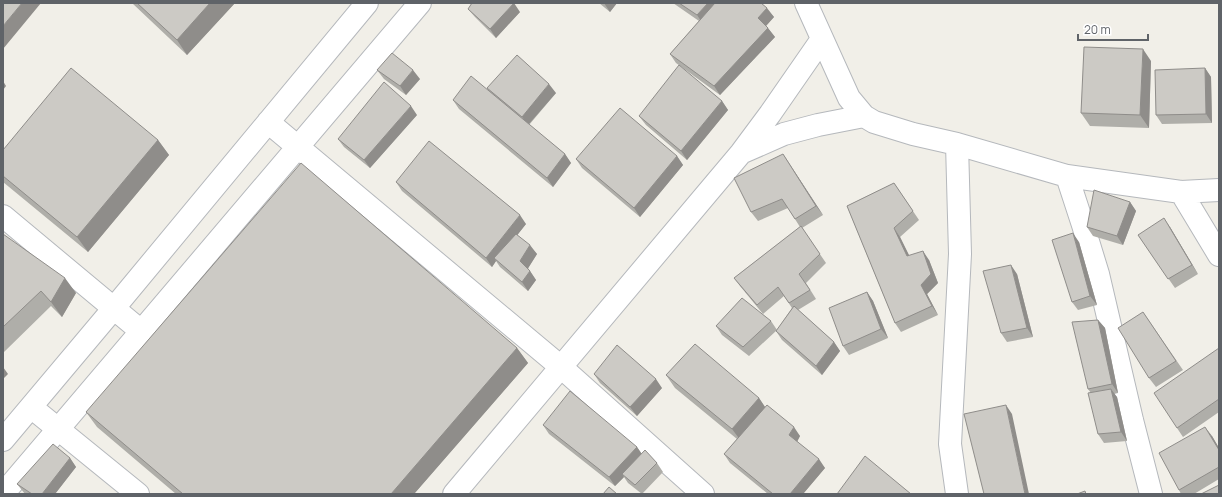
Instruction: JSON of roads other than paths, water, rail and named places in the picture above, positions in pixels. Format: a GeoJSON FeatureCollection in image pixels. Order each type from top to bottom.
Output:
{"type":"FeatureCollection","features":[{"type":"Feature","properties":{"kind":"street"},"geometry":{"type":"LineString","coordinates":[[3,440],[368,3]]}},
{"type":"Feature","properties":{"kind":"street"},"geometry":{"type":"LineString","coordinates":[[4,494],[420,3]]}},
{"type":"Feature","properties":{"kind":"street"},"geometry":{"type":"LineString","coordinates":[[806,3],[849,98],[864,116],[874,122],[913,134],[957,144],[1066,176],[1181,192],[1219,190]]}},
{"type":"Feature","properties":{"kind":"street"},"geometry":{"type":"LineString","coordinates":[[454,494],[741,153],[822,39]]}},
{"type":"Feature","properties":{"kind":"street"},"geometry":{"type":"LineString","coordinates":[[741,153],[784,134],[818,125],[864,116]]}},
{"type":"Feature","properties":{"kind":"street"},"geometry":{"type":"LineString","coordinates":[[268,122],[561,367],[703,494]]}},
{"type":"Feature","properties":{"kind":"street"},"geometry":{"type":"LineString","coordinates":[[956,494],[950,444],[960,254],[957,144]]}},
{"type":"Feature","properties":{"kind":"street"},"geometry":{"type":"LineString","coordinates":[[1066,176],[1083,224],[1098,274],[1151,494]]}},
{"type":"Feature","properties":{"kind":"street"},"geometry":{"type":"LineString","coordinates":[[1181,192],[1219,255]]}},
{"type":"Feature","properties":{"kind":"street"},"geometry":{"type":"LineString","coordinates":[[3,216],[141,331]]}},
{"type":"Feature","properties":{"kind":"street"},"geometry":{"type":"LineString","coordinates":[[30,407],[138,494]]}}]}
